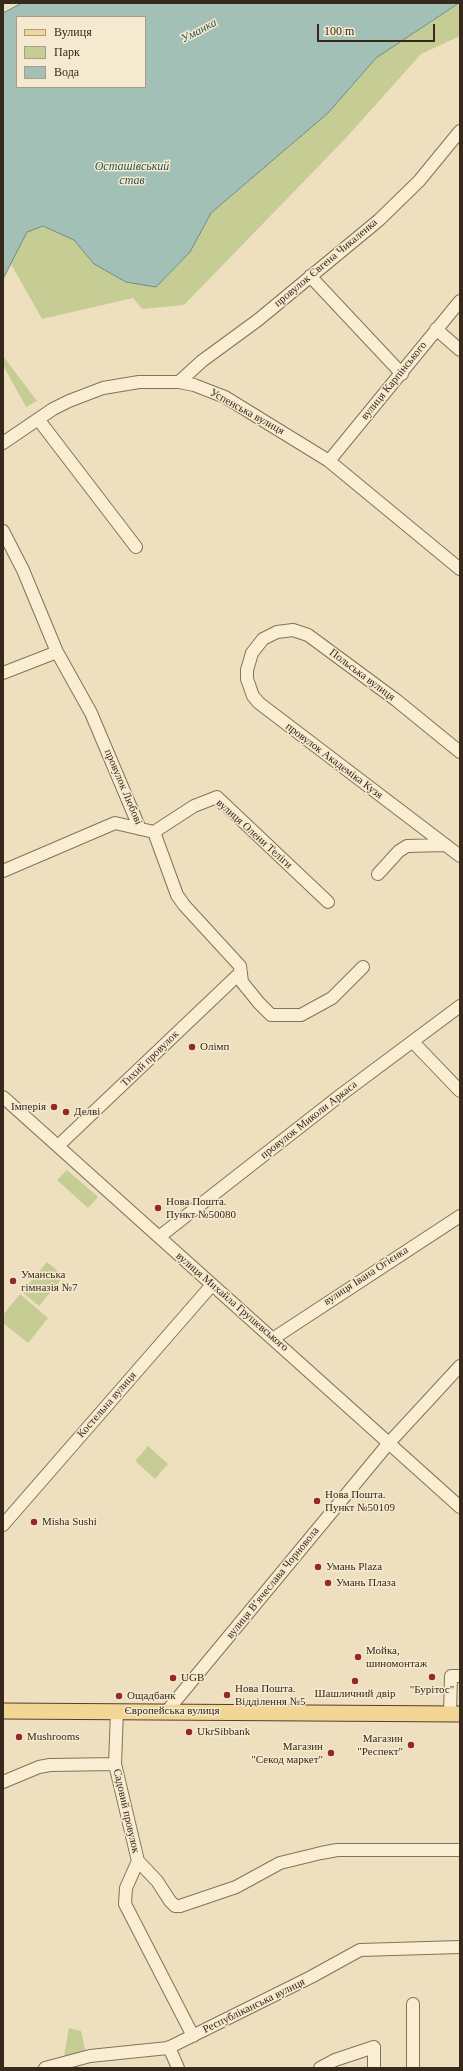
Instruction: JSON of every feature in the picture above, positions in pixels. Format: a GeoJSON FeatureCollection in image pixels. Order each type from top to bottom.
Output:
{"type":"FeatureCollection","features":[{"type":"Feature","properties":{"kind":"main road","name":"Європейська вулиця"},"geometry":{"type":"LineString","coordinates":[[3,1710],[455,1714]]}},
{"type":"Feature","properties":{"kind":"street","name":"провулок Євгена Чикаленка"},"geometry":{"type":"LineString","coordinates":[[179,382],[202,360],[258,320],[379,220],[419,181],[460,130]]}},
{"type":"Feature","properties":{"kind":"street"},"geometry":{"type":"LineString","coordinates":[[310,276],[402,374]]}},
{"type":"Feature","properties":{"kind":"street","name":"вулиця Карпінського"},"geometry":{"type":"LineString","coordinates":[[329,461],[402,374],[436,329],[460,302]]}},
{"type":"Feature","properties":{"kind":"street"},"geometry":{"type":"LineString","coordinates":[[436,329],[460,350]]}},
{"type":"Feature","properties":{"kind":"street","name":"Успенська вулиця"},"geometry":{"type":"LineString","coordinates":[[3,443],[38,419],[70,400],[103,388],[139,382],[179,382],[194,385],[226,397],[329,461],[460,569]]}},
{"type":"Feature","properties":{"kind":"street"},"geometry":{"type":"LineString","coordinates":[[38,419],[136,547]]}},
{"type":"Feature","properties":{"kind":"street","name":"провулок Любові"},"geometry":{"type":"LineString","coordinates":[[3,531],[23,570],[56,652],[91,713],[140,829],[154,832],[177,895],[184,905],[240,966],[242,982],[259,1003],[271,1015],[301,1015],[332,998],[363,968]]}},
{"type":"Feature","properties":{"kind":"street","name":"Польська вулиця"},"geometry":{"type":"LineString","coordinates":[[257,646],[270,635],[277,632],[292,630],[308,635],[396,700],[460,752]]}},
{"type":"Feature","properties":{"kind":"street","name":"провулок Академіка Кузя"},"geometry":{"type":"LineString","coordinates":[[257,646],[250,657],[247,670],[249,688],[259,703],[460,856]]}},
{"type":"Feature","properties":{"kind":"street"},"geometry":{"type":"LineString","coordinates":[[3,673],[56,652]]}},
{"type":"Feature","properties":{"kind":"street","name":"вулиця Олени Теліги"},"geometry":{"type":"LineString","coordinates":[[154,832],[194,806],[217,797],[328,902]]}},
{"type":"Feature","properties":{"kind":"street"},"geometry":{"type":"LineString","coordinates":[[3,871],[115,823],[140,829]]}},
{"type":"Feature","properties":{"kind":"street"},"geometry":{"type":"LineString","coordinates":[[378,874],[399,851],[407,846],[446,846]]}},
{"type":"Feature","properties":{"kind":"street","name":"Тихий провулок"},"geometry":{"type":"LineString","coordinates":[[58,1145],[241,972]]}},
{"type":"Feature","properties":{"kind":"street","name":"провулок Миколи Аркаса"},"geometry":{"type":"LineString","coordinates":[[159,1237],[342,1094],[460,1006]]}},
{"type":"Feature","properties":{"kind":"street"},"geometry":{"type":"LineString","coordinates":[[413,1042],[460,1091]]}},
{"type":"Feature","properties":{"kind":"street","name":"вулиця Михайла Грушевського"},"geometry":{"type":"LineString","coordinates":[[3,1097],[58,1145],[211,1286],[274,1338],[388,1444],[460,1507]]}},
{"type":"Feature","properties":{"kind":"street","name":"вулиця Івана Огієнка"},"geometry":{"type":"LineString","coordinates":[[274,1338],[460,1216]]}},
{"type":"Feature","properties":{"kind":"street","name":"Костельна вулиця"},"geometry":{"type":"LineString","coordinates":[[3,1525],[211,1286]]}},
{"type":"Feature","properties":{"kind":"street","name":"вулиця В’ячеслава Чорновола"},"geometry":{"type":"LineString","coordinates":[[167,1711],[388,1444],[460,1366]]}},
{"type":"Feature","properties":{"kind":"street"},"geometry":{"type":"LineString","coordinates":[[455,1714],[451,1676],[460,1676]]}},
{"type":"Feature","properties":{"kind":"street","name":"Садовий провулок"},"geometry":{"type":"LineString","coordinates":[[117,1711],[115,1764],[138,1860],[126,1888],[125,1904],[193,2036]]}},
{"type":"Feature","properties":{"kind":"street"},"geometry":{"type":"LineString","coordinates":[[3,1782],[33,1769],[50,1764],[115,1764]]}},
{"type":"Feature","properties":{"kind":"street"},"geometry":{"type":"LineString","coordinates":[[138,1860],[157,1881],[170,1901],[175,1906],[180,1906],[232,1889],[280,1863],[320,1853],[337,1850],[460,1850]]}},
{"type":"Feature","properties":{"kind":"street","name":"Республіканська вулиця"},"geometry":{"type":"LineString","coordinates":[[45,2068],[90,2056],[169,2047],[311,1977],[360,1950],[460,1947]]}},
{"type":"Feature","properties":{"kind":"street"},"geometry":{"type":"LineString","coordinates":[[413,2004],[413,2068]]}},
{"type":"Feature","properties":{"kind":"street"},"geometry":{"type":"LineString","coordinates":[[169,2047],[178,2068]]}},
{"type":"Feature","properties":{"kind":"street"},"geometry":{"type":"LineString","coordinates":[[320,2068],[335,2060],[374,2047],[374,2068]]}},
{"type":"Feature","properties":{"kind":"green space"},"geometry":{"type":"Polygon","coordinates":[[[460,3],[460,36],[421,54],[345,139],[184,305],[142,309],[133,298],[42,319],[11,264],[27,232],[43,226],[74,240],[94,264],[126,282],[156,287],[190,252],[211,213],[328,113],[376,58],[460,3]]]}},
{"type":"Feature","properties":{"kind":"green space"},"geometry":{"type":"Polygon","coordinates":[[[3,356],[37,401],[26,407],[3,365],[3,356]]]}},
{"type":"Feature","properties":{"kind":"green space"},"geometry":{"type":"Polygon","coordinates":[[[67,1170],[98,1197],[88,1208],[57,1180],[67,1170]]]}},
{"type":"Feature","properties":{"kind":"green space"},"geometry":{"type":"Polygon","coordinates":[[[47,1262],[64,1276],[39,1306],[22,1292],[47,1262]]]}},
{"type":"Feature","properties":{"kind":"green space"},"geometry":{"type":"Polygon","coordinates":[[[20,1294],[48,1318],[28,1343],[3,1323],[3,1315],[20,1294]]]}},
{"type":"Feature","properties":{"kind":"green space"},"geometry":{"type":"Polygon","coordinates":[[[148,1446],[168,1464],[155,1479],[135,1461],[148,1446]]]}},
{"type":"Feature","properties":{"kind":"green space"},"geometry":{"type":"Polygon","coordinates":[[[69,2028],[81,2031],[86,2054],[64,2056],[69,2028]]]}},
{"type":"Feature","properties":{"kind":"water","name":"Осташівський став"},"geometry":{"type":"Polygon","coordinates":[[[22,3],[459,3],[376,58],[328,113],[211,213],[190,252],[156,287],[126,282],[94,264],[74,240],[43,226],[27,232],[3,279],[3,13],[22,3]]]}},
{"type":"Feature","properties":{"kind":"place","name":"Олімп"},"geometry":{"type":"Point","coordinates":[192,1047]}},
{"type":"Feature","properties":{"kind":"place","name":"Імперія"},"geometry":{"type":"Point","coordinates":[54,1107]}},
{"type":"Feature","properties":{"kind":"place","name":"Делві"},"geometry":{"type":"Point","coordinates":[66,1112]}},
{"type":"Feature","properties":{"kind":"place","name":"Нова Пошта. Пункт №50080"},"geometry":{"type":"Point","coordinates":[158,1208]}},
{"type":"Feature","properties":{"kind":"place","name":"Уманська гімназія №7"},"geometry":{"type":"Point","coordinates":[13,1281]}},
{"type":"Feature","properties":{"kind":"place","name":"Нова Пошта. Пункт №50109"},"geometry":{"type":"Point","coordinates":[317,1501]}},
{"type":"Feature","properties":{"kind":"place","name":"Мisha Sushi"},"geometry":{"type":"Point","coordinates":[34,1522]}},
{"type":"Feature","properties":{"kind":"place","name":"Умань Plaza"},"geometry":{"type":"Point","coordinates":[318,1567]}},
{"type":"Feature","properties":{"kind":"place","name":"Умань Плаза"},"geometry":{"type":"Point","coordinates":[328,1583]}},
{"type":"Feature","properties":{"kind":"place","name":"Мойка, шиномонтаж"},"geometry":{"type":"Point","coordinates":[358,1657]}},
{"type":"Feature","properties":{"kind":"place","name":"\"Бурітос\""},"geometry":{"type":"Point","coordinates":[432,1677]}},
{"type":"Feature","properties":{"kind":"place","name":"UGB"},"geometry":{"type":"Point","coordinates":[173,1678]}},
{"type":"Feature","properties":{"kind":"place","name":"Шашличний двір"},"geometry":{"type":"Point","coordinates":[355,1681]}},
{"type":"Feature","properties":{"kind":"place","name":"Нова Пошта. Відділення №5"},"geometry":{"type":"Point","coordinates":[227,1695]}},
{"type":"Feature","properties":{"kind":"place","name":"Ощадбанк"},"geometry":{"type":"Point","coordinates":[119,1696]}},
{"type":"Feature","properties":{"kind":"place","name":"UkrSibbank"},"geometry":{"type":"Point","coordinates":[189,1732]}},
{"type":"Feature","properties":{"kind":"place","name":"Mushrooms"},"geometry":{"type":"Point","coordinates":[19,1737]}},
{"type":"Feature","properties":{"kind":"place","name":"Магазин \"Респект\""},"geometry":{"type":"Point","coordinates":[411,1745]}},
{"type":"Feature","properties":{"kind":"place","name":"Магазин \"Секод маркет\""},"geometry":{"type":"Point","coordinates":[331,1753]}},
{"type":"Feature","properties":{"kind":"water label","name":"Уманка"},"geometry":{"type":"Point","coordinates":[199,31]}}]}
